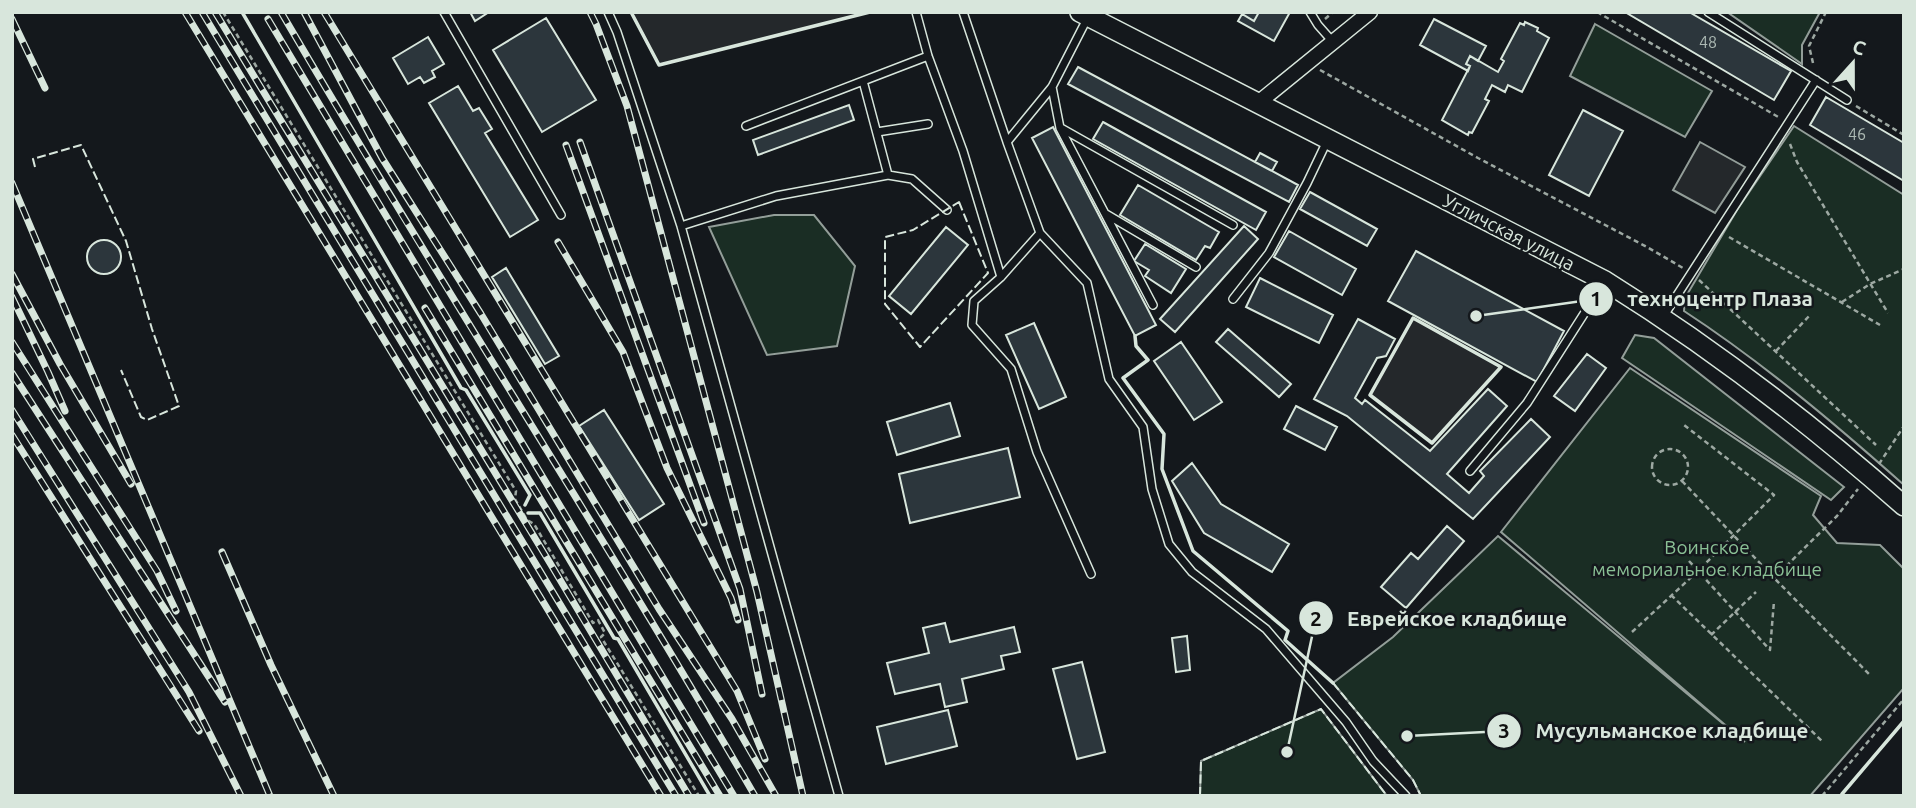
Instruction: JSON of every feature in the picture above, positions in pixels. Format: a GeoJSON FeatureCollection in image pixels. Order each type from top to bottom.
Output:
{"type":"FeatureCollection","features":[{"type":"Feature","properties":{"kind":"main road","name":"Угличская улица"},"geometry":{"type":"LineString","coordinates":[[1084,15],[1605,281],[1663,317],[1788,410],[1904,506]]}},
{"type":"Feature","properties":{"kind":"street"},"geometry":{"type":"LineString","coordinates":[[1258,103],[1370,12]]}},
{"type":"Feature","properties":{"kind":"lane"},"geometry":{"type":"LineString","coordinates":[[444,12],[561,215]]}},
{"type":"Feature","properties":{"kind":"lane"},"geometry":{"type":"LineString","coordinates":[[608,12],[681,226],[839,796]]}},
{"type":"Feature","properties":{"kind":"lane"},"geometry":{"type":"LineString","coordinates":[[916,12],[928,56],[963,150],[1000,277]]}},
{"type":"Feature","properties":{"kind":"lane"},"geometry":{"type":"LineString","coordinates":[[963,12],[1040,233],[1087,283],[1109,379],[1143,427],[1152,489],[1169,544],[1192,572],[1266,629],[1346,722],[1373,761],[1406,796]]}},
{"type":"Feature","properties":{"kind":"lane"},"geometry":{"type":"LineString","coordinates":[[1310,12],[1333,43]]}},
{"type":"Feature","properties":{"kind":"lane"},"geometry":{"type":"LineString","coordinates":[[1708,12],[1847,100]]}},
{"type":"Feature","properties":{"kind":"lane"},"geometry":{"type":"LineString","coordinates":[[1007,142],[1052,87],[1084,15]]}},
{"type":"Feature","properties":{"kind":"lane"},"geometry":{"type":"LineString","coordinates":[[746,126],[928,56]]}},
{"type":"Feature","properties":{"kind":"lane"},"geometry":{"type":"LineString","coordinates":[[1663,317],[1816,80]]}},
{"type":"Feature","properties":{"kind":"lane"},"geometry":{"type":"LineString","coordinates":[[863,81],[888,175]]}},
{"type":"Feature","properties":{"kind":"lane"},"geometry":{"type":"LineString","coordinates":[[1052,87],[1060,128],[1153,304]]}},
{"type":"Feature","properties":{"kind":"lane"},"geometry":{"type":"LineString","coordinates":[[877,132],[928,124]]}},
{"type":"Feature","properties":{"kind":"lane"},"geometry":{"type":"LineString","coordinates":[[1060,128],[1233,225]]}},
{"type":"Feature","properties":{"kind":"lane"},"geometry":{"type":"LineString","coordinates":[[1233,299],[1269,253],[1328,139]]}},
{"type":"Feature","properties":{"kind":"lane"},"geometry":{"type":"LineString","coordinates":[[681,226],[776,196],[888,175],[912,179],[947,210]]}},
{"type":"Feature","properties":{"kind":"lane"},"geometry":{"type":"LineString","coordinates":[[1105,214],[1196,267]]}},
{"type":"Feature","properties":{"kind":"lane"},"geometry":{"type":"LineString","coordinates":[[1040,233],[974,301],[972,325],[1011,369],[1037,452],[1091,574]]}},
{"type":"Feature","properties":{"kind":"lane"},"geometry":{"type":"LineString","coordinates":[[1470,471],[1527,403],[1605,281]]}},
{"type":"Feature","properties":{"kind":"path"},"geometry":{"type":"LineString","coordinates":[[223,12],[516,491],[514,499],[527,520],[534,524],[593,623],[598,620],[605,633],[601,637],[699,796]]}},
{"type":"Feature","properties":{"kind":"path"},"geometry":{"type":"LineString","coordinates":[[1597,12],[1789,122],[1790,144],[1797,162],[1888,313]]}},
{"type":"Feature","properties":{"kind":"path"},"geometry":{"type":"LineString","coordinates":[[1816,80],[1809,46],[1826,12]]}},
{"type":"Feature","properties":{"kind":"path"},"geometry":{"type":"LineString","coordinates":[[1308,63],[1690,272],[1876,445]]}},
{"type":"Feature","properties":{"kind":"path"},"geometry":{"type":"LineString","coordinates":[[1847,100],[1904,135]]}},
{"type":"Feature","properties":{"kind":"path"},"geometry":{"type":"LineString","coordinates":[[1718,231],[1880,324]]}},
{"type":"Feature","properties":{"kind":"path"},"geometry":{"type":"LineString","coordinates":[[1842,302],[1870,284],[1904,269]]}},
{"type":"Feature","properties":{"kind":"path"},"geometry":{"type":"LineString","coordinates":[[1776,351],[1811,314]]}},
{"type":"Feature","properties":{"kind":"path"},"geometry":{"type":"LineString","coordinates":[[1632,632],[1774,495],[1684,425]]}},
{"type":"Feature","properties":{"kind":"path"},"geometry":{"type":"LineString","coordinates":[[1877,466],[1904,426]]}},
{"type":"Feature","properties":{"kind":"path"},"geometry":{"type":"LineString","coordinates":[[1666,450],[1683,454],[1688,465],[1682,481],[1668,486],[1658,481],[1652,472],[1656,456],[1666,450]]}},
{"type":"Feature","properties":{"kind":"path"},"geometry":{"type":"LineString","coordinates":[[1682,481],[1869,674]]}},
{"type":"Feature","properties":{"kind":"path"},"geometry":{"type":"LineString","coordinates":[[1774,578],[1837,516],[1860,487]]}},
{"type":"Feature","properties":{"kind":"path"},"geometry":{"type":"LineString","coordinates":[[1689,561],[1770,650],[1774,601]]}},
{"type":"Feature","properties":{"kind":"path"},"geometry":{"type":"LineString","coordinates":[[1698,571],[1751,577]]}},
{"type":"Feature","properties":{"kind":"path"},"geometry":{"type":"LineString","coordinates":[[1711,635],[1756,592]]}},
{"type":"Feature","properties":{"kind":"path"},"geometry":{"type":"LineString","coordinates":[[1671,595],[1823,742]]}},
{"type":"Feature","properties":{"kind":"path"},"geometry":{"type":"LineString","coordinates":[[1822,796],[1904,699]]}},
{"type":"Feature","properties":{"kind":"green space"},"geometry":{"type":"Polygon","coordinates":[[[1727,12],[1820,12],[1802,45],[1802,64],[1727,12]]]}},
{"type":"Feature","properties":{"kind":"green space"},"geometry":{"type":"Polygon","coordinates":[[[1595,24],[1712,91],[1685,137],[1570,76],[1595,24]]]}},
{"type":"Feature","properties":{"kind":"green space"},"geometry":{"type":"Polygon","coordinates":[[[1794,126],[1904,195],[1904,485],[1797,394],[1684,311],[1685,298],[1737,210],[1794,126]]]}},
{"type":"Feature","properties":{"kind":"green space"},"geometry":{"type":"Polygon","coordinates":[[[774,215],[814,215],[855,266],[837,346],[767,355],[709,227],[774,215]]]}},
{"type":"Feature","properties":{"kind":"green space"},"geometry":{"type":"Polygon","coordinates":[[[1635,335],[1654,338],[1844,487],[1831,500],[1622,358],[1635,335]]]}},
{"type":"Feature","properties":{"kind":"green space","name":"Воинское мемориальное кладбище"},"geometry":{"type":"Polygon","coordinates":[[[1630,368],[1821,496],[1813,515],[1837,543],[1880,545],[1904,569],[1904,688],[1810,796],[1421,796],[1413,780],[1333,683],[1393,637],[1498,536],[1745,742],[1501,532],[1630,368]]]}},
{"type":"Feature","properties":{"kind":"green space"},"geometry":{"type":"Polygon","coordinates":[[[1321,709],[1387,796],[1200,796],[1201,761],[1321,709]]]}},
{"type":"Feature","properties":{"kind":"shaded area"},"geometry":{"type":"Polygon","coordinates":[[[631,12],[870,12],[659,65],[631,12]]]}},
{"type":"Feature","properties":{"kind":"shaded area"},"geometry":{"type":"Polygon","coordinates":[[[1700,142],[1745,167],[1715,213],[1673,190],[1700,142]]]}},
{"type":"Feature","properties":{"kind":"shaded area"},"geometry":{"type":"Polygon","coordinates":[[[1413,318],[1501,367],[1432,443],[1370,395],[1413,318]]]}},
{"type":"Feature","properties":{"kind":"building"},"geometry":{"type":"Polygon","coordinates":[[[470,12],[489,12],[475,21],[470,12]]]}},
{"type":"Feature","properties":{"kind":"building"},"geometry":{"type":"Polygon","coordinates":[[[1239,12],[1259,12],[1254,21],[1239,12]]]}},
{"type":"Feature","properties":{"kind":"building"},"geometry":{"type":"Polygon","coordinates":[[[1259,12],[1290,12],[1274,41],[1238,21],[1242,14],[1254,21],[1259,12]]]}},
{"type":"Feature","properties":{"kind":"building"},"geometry":{"type":"Polygon","coordinates":[[[1625,12],[1689,12],[1791,71],[1774,100],[1625,12]]]}},
{"type":"Feature","properties":{"kind":"building"},"geometry":{"type":"Polygon","coordinates":[[[546,18],[596,100],[542,132],[493,50],[546,18]]]}},
{"type":"Feature","properties":{"kind":"building"},"geometry":{"type":"Polygon","coordinates":[[[1434,19],[1486,46],[1478,61],[1470,56],[1466,64],[1470,66],[1468,71],[1420,45],[1434,19]]]}},
{"type":"Feature","properties":{"kind":"building"},"geometry":{"type":"Polygon","coordinates":[[[1525,22],[1538,28],[1537,31],[1549,38],[1522,92],[1508,85],[1505,92],[1492,85],[1485,99],[1489,101],[1472,133],[1469,132],[1468,135],[1442,120],[1470,66],[1466,64],[1470,56],[1498,72],[1504,61],[1501,59],[1520,23],[1524,25],[1525,22]]]}},
{"type":"Feature","properties":{"kind":"building"},"geometry":{"type":"Polygon","coordinates":[[[428,37],[444,64],[432,71],[435,77],[424,83],[420,77],[408,84],[393,58],[428,37]]]}},
{"type":"Feature","properties":{"kind":"building"},"geometry":{"type":"Polygon","coordinates":[[[1078,67],[1298,185],[1289,202],[1068,84],[1078,67]]]}},
{"type":"Feature","properties":{"kind":"building"},"geometry":{"type":"Polygon","coordinates":[[[458,86],[473,111],[479,108],[492,129],[485,133],[538,220],[510,237],[429,103],[458,86]]]}},
{"type":"Feature","properties":{"kind":"building"},"geometry":{"type":"Polygon","coordinates":[[[1826,97],[1904,143],[1904,181],[1810,125],[1826,97]]]}},
{"type":"Feature","properties":{"kind":"building"},"geometry":{"type":"Polygon","coordinates":[[[849,105],[854,120],[758,155],[753,140],[849,105]]]}},
{"type":"Feature","properties":{"kind":"building"},"geometry":{"type":"Polygon","coordinates":[[[1583,110],[1623,131],[1589,196],[1549,175],[1583,110]]]}},
{"type":"Feature","properties":{"kind":"building"},"geometry":{"type":"Polygon","coordinates":[[[1103,122],[1266,212],[1256,230],[1093,139],[1103,122]]]}},
{"type":"Feature","properties":{"kind":"building"},"geometry":{"type":"Polygon","coordinates":[[[1053,127],[1156,325],[1135,336],[1032,138],[1053,127]]]}},
{"type":"Feature","properties":{"kind":"building"},"geometry":{"type":"Polygon","coordinates":[[[1260,153],[1277,162],[1272,171],[1255,162],[1260,153]]]}},
{"type":"Feature","properties":{"kind":"building"},"geometry":{"type":"Polygon","coordinates":[[[1138,185],[1219,232],[1210,248],[1205,246],[1196,260],[1120,215],[1138,185]]]}},
{"type":"Feature","properties":{"kind":"building"},"geometry":{"type":"Polygon","coordinates":[[[1310,192],[1377,229],[1367,246],[1300,209],[1310,192]]]}},
{"type":"Feature","properties":{"kind":"building"},"geometry":{"type":"Polygon","coordinates":[[[1244,226],[1258,239],[1175,332],[1160,319],[1244,226]]]}},
{"type":"Feature","properties":{"kind":"building"},"geometry":{"type":"Polygon","coordinates":[[[946,227],[968,245],[911,314],[889,296],[946,227]]]}},
{"type":"Feature","properties":{"kind":"building"},"geometry":{"type":"Polygon","coordinates":[[[1289,231],[1356,269],[1342,295],[1274,257],[1289,231]]]}},
{"type":"Feature","properties":{"kind":"building"},"geometry":{"type":"Polygon","coordinates":[[[104,240],[116,245],[121,257],[116,269],[104,274],[92,269],[87,257],[92,245],[104,240]]]}},
{"type":"Feature","properties":{"kind":"building"},"geometry":{"type":"Polygon","coordinates":[[[1145,244],[1186,269],[1171,293],[1145,276],[1149,270],[1134,261],[1145,244]]]}},
{"type":"Feature","properties":{"kind":"building"},"geometry":{"type":"Polygon","coordinates":[[[1416,251],[1564,331],[1537,382],[1388,301],[1416,251]]]}},
{"type":"Feature","properties":{"kind":"building"},"geometry":{"type":"Polygon","coordinates":[[[506,268],[559,356],[545,364],[492,277],[506,268]]]}},
{"type":"Feature","properties":{"kind":"building"},"geometry":{"type":"Polygon","coordinates":[[[1260,278],[1333,315],[1319,343],[1246,307],[1260,278]]]}},
{"type":"Feature","properties":{"kind":"building"},"geometry":{"type":"Polygon","coordinates":[[[1358,319],[1395,339],[1386,356],[1377,358],[1355,398],[1362,404],[1365,400],[1430,451],[1488,389],[1507,406],[1447,474],[1469,493],[1484,476],[1480,471],[1531,419],[1550,437],[1473,519],[1347,416],[1314,399],[1358,319]]]}},
{"type":"Feature","properties":{"kind":"building"},"geometry":{"type":"Polygon","coordinates":[[[1034,323],[1066,397],[1039,409],[1006,335],[1034,323]]]}},
{"type":"Feature","properties":{"kind":"building"},"geometry":{"type":"Polygon","coordinates":[[[1228,329],[1291,384],[1279,397],[1216,342],[1228,329]]]}},
{"type":"Feature","properties":{"kind":"building"},"geometry":{"type":"Polygon","coordinates":[[[1181,342],[1222,402],[1194,420],[1154,361],[1181,342]]]}},
{"type":"Feature","properties":{"kind":"building"},"geometry":{"type":"Polygon","coordinates":[[[1587,354],[1606,368],[1575,411],[1554,396],[1587,354]]]}},
{"type":"Feature","properties":{"kind":"building"},"geometry":{"type":"Polygon","coordinates":[[[950,403],[960,436],[897,455],[887,422],[950,403]]]}},
{"type":"Feature","properties":{"kind":"building"},"geometry":{"type":"Polygon","coordinates":[[[1296,406],[1337,427],[1325,450],[1284,429],[1296,406]]]}},
{"type":"Feature","properties":{"kind":"building"},"geometry":{"type":"Polygon","coordinates":[[[604,410],[664,504],[639,520],[579,426],[604,410]]]}},
{"type":"Feature","properties":{"kind":"building"},"geometry":{"type":"Polygon","coordinates":[[[1008,448],[1020,497],[910,523],[899,474],[1008,448]]]}},
{"type":"Feature","properties":{"kind":"building"},"geometry":{"type":"Polygon","coordinates":[[[1192,463],[1221,504],[1289,544],[1272,572],[1204,533],[1172,481],[1192,463]]]}},
{"type":"Feature","properties":{"kind":"building"},"geometry":{"type":"Polygon","coordinates":[[[1447,526],[1464,541],[1406,608],[1381,587],[1411,553],[1418,559],[1447,526]]]}},
{"type":"Feature","properties":{"kind":"building"},"geometry":{"type":"Polygon","coordinates":[[[945,623],[950,642],[1014,627],[1020,652],[1001,656],[1004,669],[962,679],[967,702],[945,707],[940,684],[895,694],[887,663],[929,653],[923,628],[945,623]]]}},
{"type":"Feature","properties":{"kind":"building"},"geometry":{"type":"Polygon","coordinates":[[[1187,636],[1190,670],[1176,672],[1172,638],[1187,636]]]}},
{"type":"Feature","properties":{"kind":"building"},"geometry":{"type":"Polygon","coordinates":[[[1082,662],[1105,752],[1077,759],[1053,669],[1082,662]]]}},
{"type":"Feature","properties":{"kind":"building"},"geometry":{"type":"Polygon","coordinates":[[[948,710],[957,746],[886,764],[877,727],[948,710]]]}},
{"type":"Feature","properties":{"kind":"railway"},"geometry":{"type":"LineString","coordinates":[[185,12],[661,796]]}},
{"type":"Feature","properties":{"kind":"railway"},"geometry":{"type":"LineString","coordinates":[[202,12],[676,796]]}},
{"type":"Feature","properties":{"kind":"railway"},"geometry":{"type":"LineString","coordinates":[[215,12],[689,796]]}},
{"type":"Feature","properties":{"kind":"railway"},"geometry":{"type":"LineString","coordinates":[[281,12],[755,796]]}},
{"type":"Feature","properties":{"kind":"railway"},"geometry":{"type":"LineString","coordinates":[[304,12],[382,158],[481,314],[659,609],[732,719],[776,796]]}},
{"type":"Feature","properties":{"kind":"railway"},"geometry":{"type":"LineString","coordinates":[[324,12],[737,691],[765,759]]}},
{"type":"Feature","properties":{"kind":"railway"},"geometry":{"type":"LineString","coordinates":[[590,12],[627,106],[757,592],[803,796]]}},
{"type":"Feature","properties":{"kind":"railway"},"geometry":{"type":"LineString","coordinates":[[12,19],[45,88]]}},
{"type":"Feature","properties":{"kind":"railway"},"geometry":{"type":"LineString","coordinates":[[268,19],[734,796]]}},
{"type":"Feature","properties":{"kind":"railway"},"geometry":{"type":"LineString","coordinates":[[580,142],[740,589],[762,694]]}},
{"type":"Feature","properties":{"kind":"railway"},"geometry":{"type":"LineString","coordinates":[[566,145],[704,523]]}},
{"type":"Feature","properties":{"kind":"railway"},"geometry":{"type":"LineString","coordinates":[[12,183],[270,796]]}},
{"type":"Feature","properties":{"kind":"railway"},"geometry":{"type":"LineString","coordinates":[[558,242],[623,352],[667,468],[731,598],[738,620]]}},
{"type":"Feature","properties":{"kind":"railway"},"geometry":{"type":"LineString","coordinates":[[12,274],[60,364],[131,484]]}},
{"type":"Feature","properties":{"kind":"railway"},"geometry":{"type":"LineString","coordinates":[[12,297],[65,411]]}},
{"type":"Feature","properties":{"kind":"railway"},"geometry":{"type":"LineString","coordinates":[[425,308],[720,796]]}},
{"type":"Feature","properties":{"kind":"railway"},"geometry":{"type":"LineString","coordinates":[[12,342],[157,571],[176,611]]}},
{"type":"Feature","properties":{"kind":"railway"},"geometry":{"type":"LineString","coordinates":[[12,373],[225,702]]}},
{"type":"Feature","properties":{"kind":"railway"},"geometry":{"type":"LineString","coordinates":[[12,410],[189,692],[241,796]]}},
{"type":"Feature","properties":{"kind":"railway"},"geometry":{"type":"LineString","coordinates":[[12,435],[199,731]]}},
{"type":"Feature","properties":{"kind":"railway"},"geometry":{"type":"LineString","coordinates":[[222,552],[271,665],[334,796]]}},
{"type":"Feature","properties":{"kind":"fence"},"geometry":{"type":"LineString","coordinates":[[35,167],[33,159],[81,145],[126,241],[152,329],[179,406],[147,420],[141,417],[121,370]]}},
{"type":"Feature","properties":{"kind":"fence"},"geometry":{"type":"LineString","coordinates":[[959,202],[988,273],[920,347],[885,304],[885,237],[913,230],[959,202]]}},
{"type":"Feature","properties":{"kind":"fence"},"geometry":{"type":"LineString","coordinates":[[1333,683],[1413,780],[1421,796]]}},
{"type":"Feature","properties":{"kind":"fence"},"geometry":{"type":"LineString","coordinates":[[1200,796],[1201,761],[1321,709],[1387,796]]}},
{"type":"Feature","properties":{"kind":"wall"},"geometry":{"type":"LineString","coordinates":[[242,12],[461,388],[466,390],[530,495],[525,505]]}},
{"type":"Feature","properties":{"kind":"wall"},"geometry":{"type":"LineString","coordinates":[[631,12],[659,65],[870,12]]}},
{"type":"Feature","properties":{"kind":"wall"},"geometry":{"type":"LineString","coordinates":[[1413,318],[1501,367],[1432,443],[1370,395],[1413,318]]}},
{"type":"Feature","properties":{"kind":"wall"},"geometry":{"type":"LineString","coordinates":[[1135,336],[1136,346],[1148,360],[1123,378],[1164,434],[1162,469],[1193,551],[1288,631],[1285,640],[1333,683]]}},
{"type":"Feature","properties":{"kind":"wall"},"geometry":{"type":"LineString","coordinates":[[528,513],[540,513],[710,796]]}},
{"type":"Feature","properties":{"kind":"wall"},"geometry":{"type":"LineString","coordinates":[[1844,796],[1842,794],[1904,721]]}},
{"type":"Feature","properties":{"kind":"place","name":"техноцентр Плаза"},"geometry":{"type":"Point","coordinates":[1476,316]}},
{"type":"Feature","properties":{"kind":"place","name":"Мусульманское кладбище"},"geometry":{"type":"Point","coordinates":[1407,736]}},
{"type":"Feature","properties":{"kind":"place","name":"Еврейское кладбище"},"geometry":{"type":"Point","coordinates":[1287,752]}}]}
